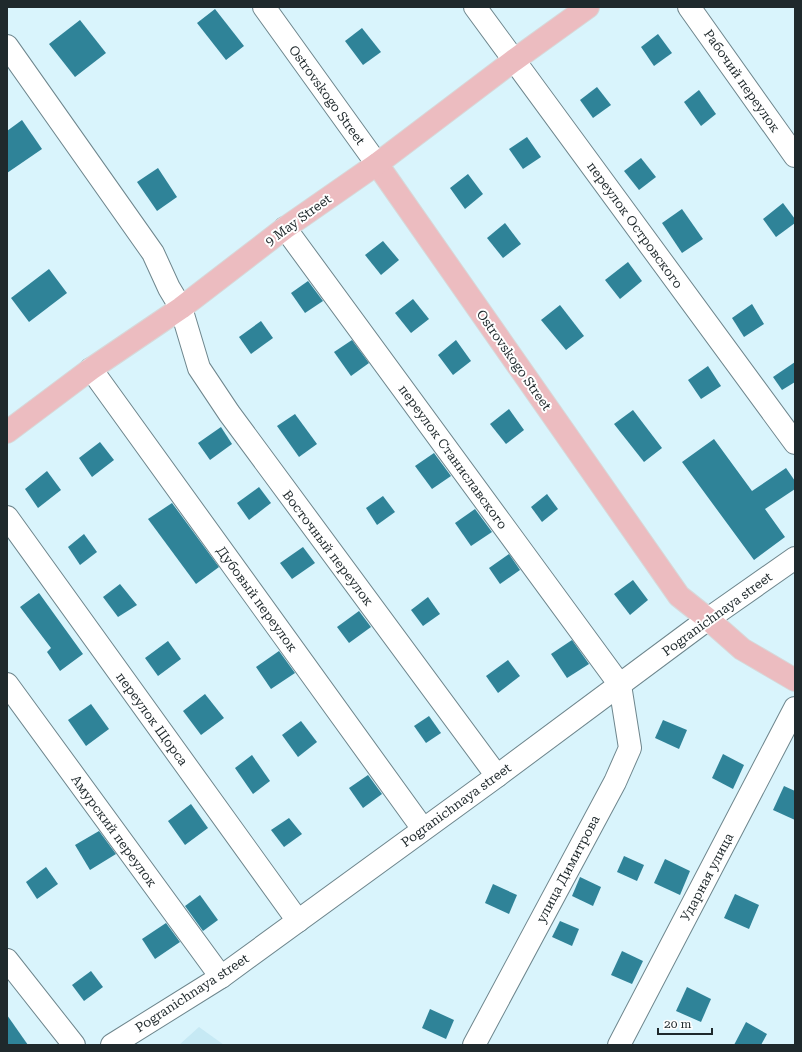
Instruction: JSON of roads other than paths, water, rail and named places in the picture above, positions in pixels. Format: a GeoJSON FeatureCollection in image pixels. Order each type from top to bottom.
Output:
{"type":"FeatureCollection","features":[{"type":"Feature","properties":{"kind":"main road","name":"9 May Street"},"geometry":{"type":"LineString","coordinates":[[7,432],[92,369],[182,308],[285,228],[377,164],[588,7]]}},
{"type":"Feature","properties":{"kind":"main road","name":"Ostrovskogo Street"},"geometry":{"type":"LineString","coordinates":[[377,164],[679,596],[708,618],[742,649],[795,680]]}},
{"type":"Feature","properties":{"kind":"street","name":"Ostrovskogo Street"},"geometry":{"type":"LineString","coordinates":[[264,7],[377,164]]}},
{"type":"Feature","properties":{"kind":"street","name":"переулок Островского"},"geometry":{"type":"LineString","coordinates":[[475,7],[795,443]]}},
{"type":"Feature","properties":{"kind":"street","name":"Рабочий переулок"},"geometry":{"type":"LineString","coordinates":[[690,7],[795,156]]}},
{"type":"Feature","properties":{"kind":"street","name":"Восточный переулок"},"geometry":{"type":"LineString","coordinates":[[7,46],[152,253],[169,288],[182,308],[199,368],[229,413],[497,776]]}},
{"type":"Feature","properties":{"kind":"street","name":"переулок Станиславского"},"geometry":{"type":"LineString","coordinates":[[285,228],[620,685]]}},
{"type":"Feature","properties":{"kind":"street","name":"Дубовый переулок"},"geometry":{"type":"LineString","coordinates":[[92,369],[423,829]]}},
{"type":"Feature","properties":{"kind":"street","name":"переулок Щорса"},"geometry":{"type":"LineString","coordinates":[[7,517],[298,921]]}},
{"type":"Feature","properties":{"kind":"street","name":"Pogranichnaya street"},"geometry":{"type":"LineString","coordinates":[[112,1045],[221,977],[497,776],[708,618],[795,558]]}},
{"type":"Feature","properties":{"kind":"street","name":"Амурский переулок"},"geometry":{"type":"LineString","coordinates":[[7,684],[221,977]]}},
{"type":"Feature","properties":{"kind":"street","name":"улица Димитрова"},"geometry":{"type":"LineString","coordinates":[[474,1045],[615,782],[630,748],[620,685]]}},
{"type":"Feature","properties":{"kind":"street","name":"Ударная улица"},"geometry":{"type":"LineString","coordinates":[[619,1045],[795,708]]}},
{"type":"Feature","properties":{"kind":"street"},"geometry":{"type":"LineString","coordinates":[[7,960],[74,1045]]}}]}
